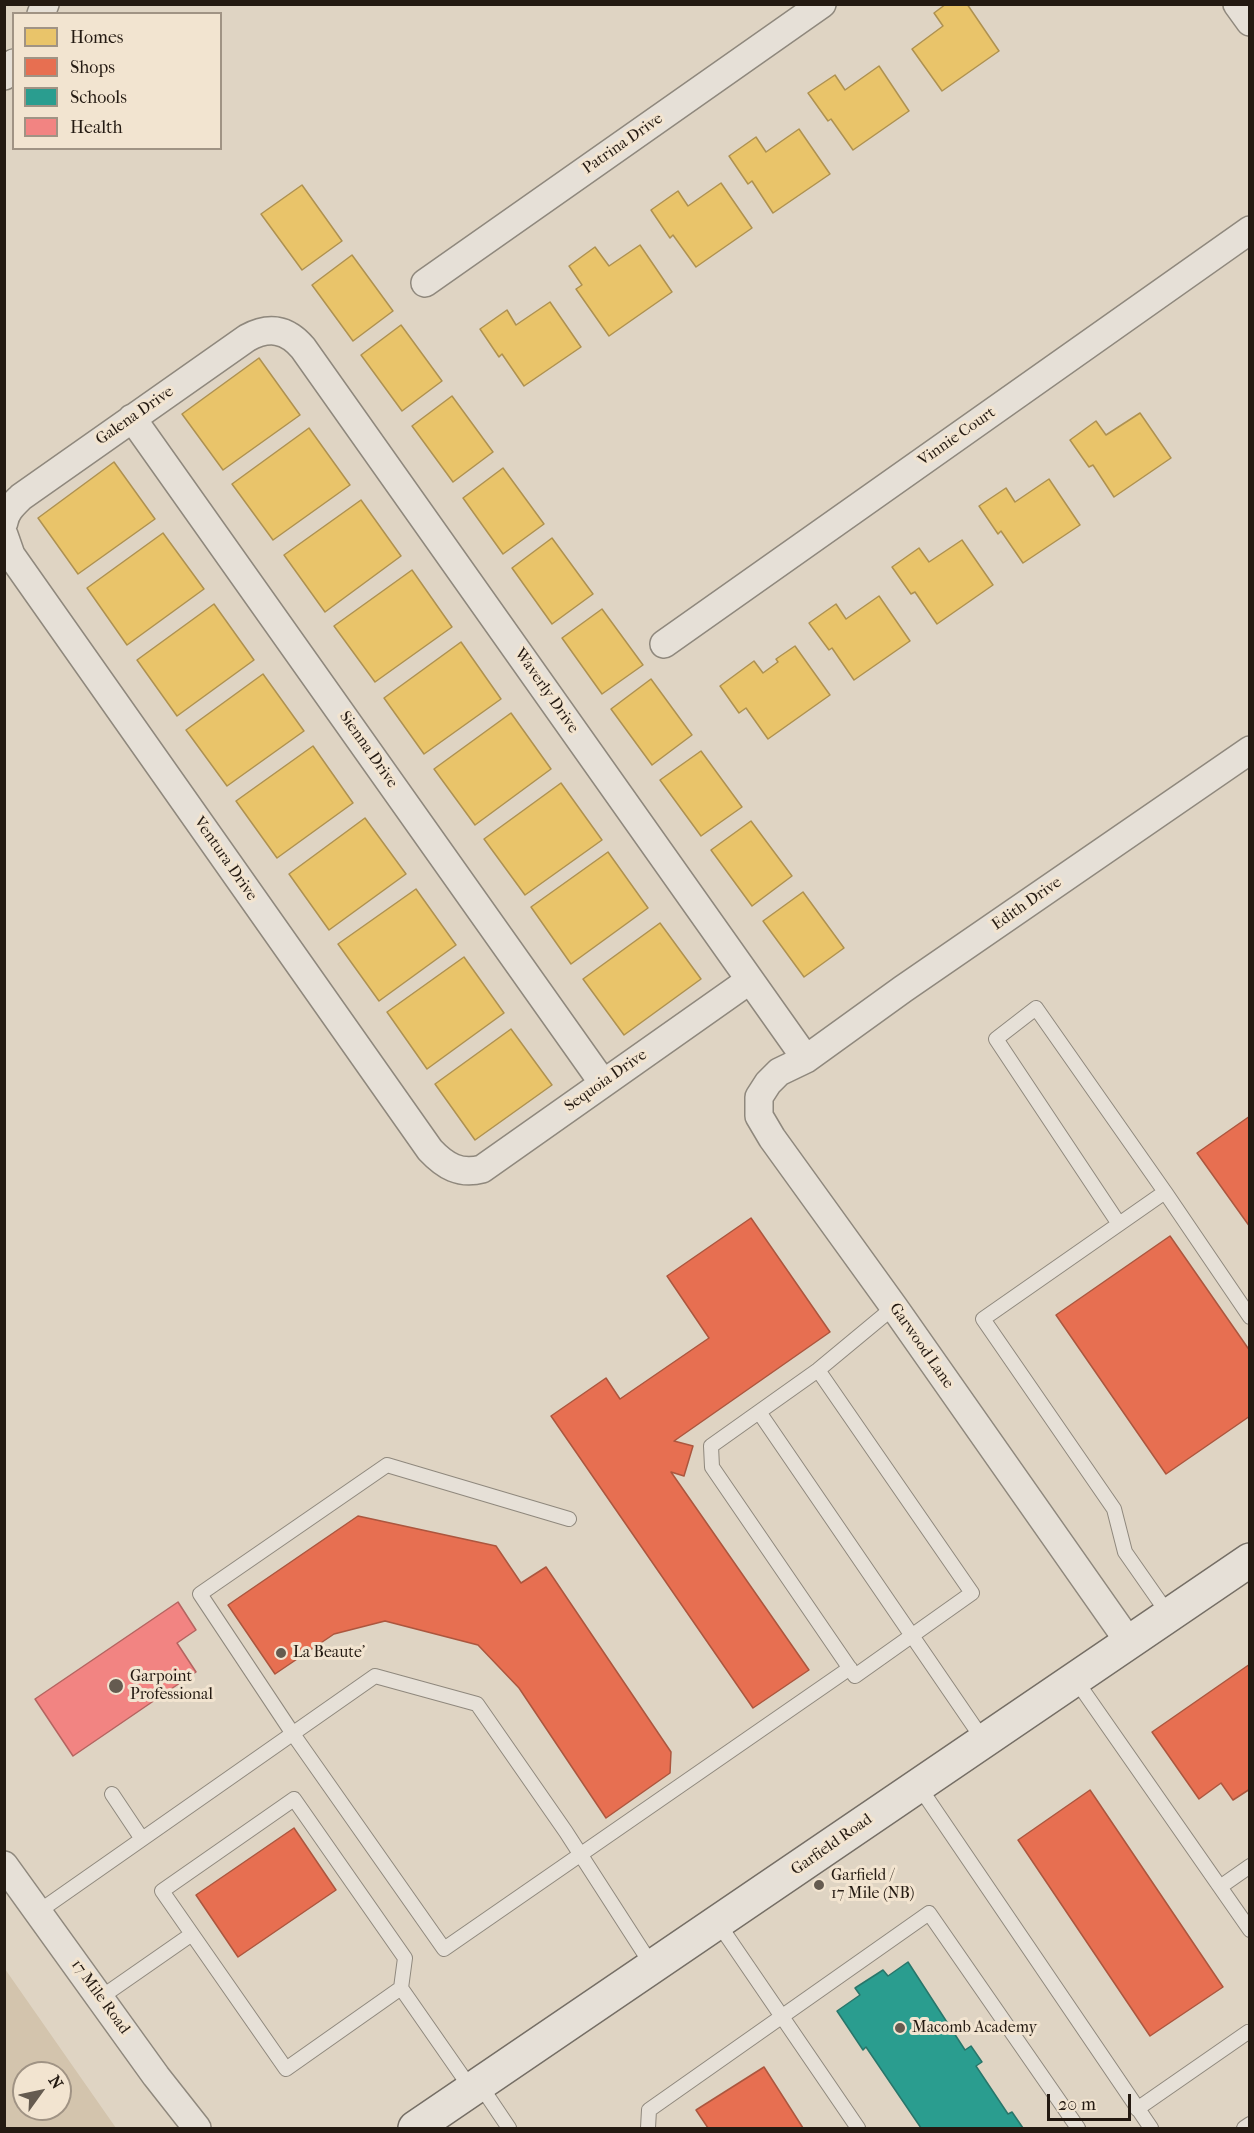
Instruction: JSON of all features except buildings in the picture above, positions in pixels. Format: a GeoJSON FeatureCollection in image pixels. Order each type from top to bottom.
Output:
{"type":"FeatureCollection","features":[{"type":"Feature","properties":{"kind":"main road","name":"Garfield Road"},"geometry":{"type":"LineString","coordinates":[[415,2128],[1250,1560]]}},
{"type":"Feature","properties":{"kind":"street","name":"Patrina Drive"},"geometry":{"type":"LineString","coordinates":[[424,283],[822,4]]}},
{"type":"Feature","properties":{"kind":"street"},"geometry":{"type":"LineString","coordinates":[[1237,4],[1250,22]]}},
{"type":"Feature","properties":{"kind":"street","name":"Vinnie Court"},"geometry":{"type":"LineString","coordinates":[[664,644],[1250,230]]}},
{"type":"Feature","properties":{"kind":"street","name":"Galena Drive"},"geometry":{"type":"LineString","coordinates":[[4,522],[12,506],[21,497],[247,338],[259,332],[280,331]]}},
{"type":"Feature","properties":{"kind":"street","name":"Waverly Drive"},"geometry":{"type":"LineString","coordinates":[[280,331],[290,336],[303,348],[806,1059]]}},
{"type":"Feature","properties":{"kind":"street","name":"Sienna Drive"},"geometry":{"type":"LineString","coordinates":[[132,418],[603,1083]]}},
{"type":"Feature","properties":{"kind":"street","name":"Ventura Drive"},"geometry":{"type":"LineString","coordinates":[[4,536],[11,555],[430,1150],[441,1162],[459,1171]]}},
{"type":"Feature","properties":{"kind":"street","name":"Edith Drive"},"geometry":{"type":"LineString","coordinates":[[806,1059],[913,982],[1250,750]]}},
{"type":"Feature","properties":{"kind":"street","name":"Sequoia Drive"},"geometry":{"type":"LineString","coordinates":[[459,1171],[470,1172],[482,1168],[750,980]]}},
{"type":"Feature","properties":{"kind":"street","name":"Garwood Lane"},"geometry":{"type":"LineString","coordinates":[[806,1059],[779,1072],[768,1083],[759,1097],[759,1116],[772,1138],[894,1307],[1129,1642]]}},
{"type":"Feature","properties":{"kind":"street","name":"17 Mile Road"},"geometry":{"type":"LineString","coordinates":[[4,1865],[156,2076],[197,2128]]}},
{"type":"Feature","properties":{"kind":"lane"},"geometry":{"type":"LineString","coordinates":[[1119,1224],[996,1039],[1036,1008],[1250,1317]]}},
{"type":"Feature","properties":{"kind":"lane"},"geometry":{"type":"LineString","coordinates":[[1165,1192],[983,1319],[1114,1509],[1125,1552],[1168,1615]]}},
{"type":"Feature","properties":{"kind":"lane"},"geometry":{"type":"LineString","coordinates":[[818,1370],[972,1593],[855,1676],[712,1467],[711,1446],[818,1370],[894,1307]]}},
{"type":"Feature","properties":{"kind":"lane"},"geometry":{"type":"LineString","coordinates":[[759,1412],[984,1740]]}},
{"type":"Feature","properties":{"kind":"lane"},"geometry":{"type":"LineString","coordinates":[[569,1519],[387,1465],[200,1594],[293,1734],[444,1949],[850,1668]]}},
{"type":"Feature","properties":{"kind":"lane"},"geometry":{"type":"LineString","coordinates":[[38,1912],[375,1676],[477,1704],[581,1856],[653,1967]]}},
{"type":"Feature","properties":{"kind":"lane"},"geometry":{"type":"LineString","coordinates":[[1075,1679],[1250,1929]]}},
{"type":"Feature","properties":{"kind":"lane"},"geometry":{"type":"LineString","coordinates":[[918,1785],[1151,2128]]}},
{"type":"Feature","properties":{"kind":"lane"},"geometry":{"type":"LineString","coordinates":[[112,1794],[142,1839]]}},
{"type":"Feature","properties":{"kind":"lane"},"geometry":{"type":"LineString","coordinates":[[401,1988],[286,2069],[162,1891],[294,1799],[405,1958],[401,1988],[509,2128]]}},
{"type":"Feature","properties":{"kind":"lane"},"geometry":{"type":"LineString","coordinates":[[1220,1887],[1250,1866]]}},
{"type":"Feature","properties":{"kind":"lane"},"geometry":{"type":"LineString","coordinates":[[648,2128],[649,2110],[929,1912],[1078,2128]]}},
{"type":"Feature","properties":{"kind":"lane"},"geometry":{"type":"LineString","coordinates":[[718,1923],[858,2128]]}},
{"type":"Feature","properties":{"kind":"lane"},"geometry":{"type":"LineString","coordinates":[[100,1998],[192,1934]]}},
{"type":"Feature","properties":{"kind":"lane"},"geometry":{"type":"LineString","coordinates":[[1137,2109],[1248,2032],[1250,2034]]}},
{"type":"Feature","properties":{"kind":"lane"},"geometry":{"type":"LineString","coordinates":[[1244,2128],[1250,2124]]}},
{"type":"Feature","properties":{"kind":"shaded area"},"geometry":{"type":"Polygon","coordinates":[[[5,1969],[69,2061],[12,2061],[12,2121],[72,2121],[72,2065],[116,2128],[5,2128],[5,1969]]]}},
{"type":"Feature","properties":{"kind":"place","name":"La Beaute'"},"geometry":{"type":"Point","coordinates":[281,1653]}},
{"type":"Feature","properties":{"kind":"place","name":"Garpoint Professional"},"geometry":{"type":"Point","coordinates":[116,1686]}},
{"type":"Feature","properties":{"kind":"place","name":"Garfield / 17 Mile (NB)"},"geometry":{"type":"Point","coordinates":[819,1885]}},
{"type":"Feature","properties":{"kind":"place","name":"Macomb Academy"},"geometry":{"type":"Point","coordinates":[900,2028]}}]}
